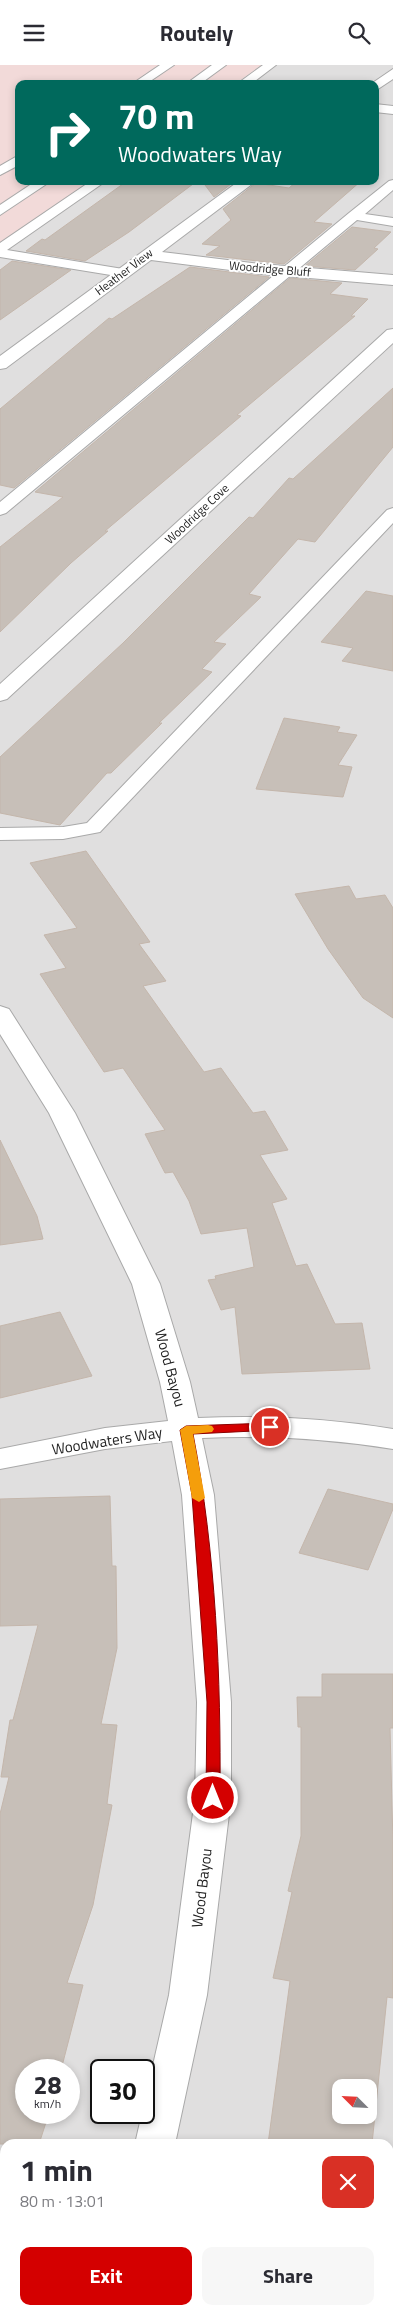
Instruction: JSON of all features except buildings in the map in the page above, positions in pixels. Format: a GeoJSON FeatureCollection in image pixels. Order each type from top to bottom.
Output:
{"type":"FeatureCollection","features":[{"type":"Feature","properties":{"kind":"street"},"geometry":{"type":"LineString","coordinates":[[379,84],[393,73]]}},
{"type":"Feature","properties":{"kind":"street"},"geometry":{"type":"LineString","coordinates":[[379,108],[393,110]]}},
{"type":"Feature","properties":{"kind":"street","name":"Heather View"},"geometry":{"type":"LineString","coordinates":[[0,365],[244,185]]}},
{"type":"Feature","properties":{"kind":"street","name":"Woodridge Bluff"},"geometry":{"type":"LineString","coordinates":[[148,255],[286,271],[393,279]]}},
{"type":"Feature","properties":{"kind":"street","name":"Woodridge Cove"},"geometry":{"type":"LineString","coordinates":[[0,695],[391,337]]}},
{"type":"Feature","properties":{"kind":"street","name":"Wood Bayou"},"geometry":{"type":"LineString","coordinates":[[0,1014],[62,1113],[146,1284],[176,1382],[198,1495],[214,1702],[213,1798],[188,1995],[156,2139]]}},
{"type":"Feature","properties":{"kind":"street","name":"Woodwaters Way"},"geometry":{"type":"LineString","coordinates":[[0,1459],[119,1436],[186,1430],[279,1428],[353,1431],[393,1439]]}},
{"type":"Feature","properties":{"kind":"lane"},"geometry":{"type":"LineString","coordinates":[[144,80],[168,65]]}},
{"type":"Feature","properties":{"kind":"lane"},"geometry":{"type":"LineString","coordinates":[[198,80],[220,65]]}},
{"type":"Feature","properties":{"kind":"lane"},"geometry":{"type":"LineString","coordinates":[[249,80],[270,65]]}},
{"type":"Feature","properties":{"kind":"lane"},"geometry":{"type":"LineString","coordinates":[[0,171],[15,162]]}},
{"type":"Feature","properties":{"kind":"lane"},"geometry":{"type":"LineString","coordinates":[[0,510],[393,184]]}},
{"type":"Feature","properties":{"kind":"lane"},"geometry":{"type":"LineString","coordinates":[[0,211],[39,185]]}},
{"type":"Feature","properties":{"kind":"lane"},"geometry":{"type":"LineString","coordinates":[[0,249],[94,185]]}},
{"type":"Feature","properties":{"kind":"lane"},"geometry":{"type":"LineString","coordinates":[[354,216],[393,222]]}},
{"type":"Feature","properties":{"kind":"lane"},"geometry":{"type":"LineString","coordinates":[[0,253],[123,273]]}},
{"type":"Feature","properties":{"kind":"lane"},"geometry":{"type":"LineString","coordinates":[[0,834],[63,833],[93,828],[393,513]]}},
{"type":"Feature","properties":{"kind":"shaded area"},"geometry":{"type":"Polygon","coordinates":[[[0,65],[262,65],[241,80],[15,80],[15,185],[85,185],[0,243],[0,65]]]}},
{"type":"Feature","properties":{"kind":"shaded area"},"geometry":{"type":"Polygon","coordinates":[[[262,65],[393,65],[393,2139],[0,2139],[0,243],[85,185],[379,185],[379,80],[241,80],[262,65]]]}},
{"type":"Feature","properties":{"kind":"slow traffic"},"geometry":{"type":"LineString","coordinates":[[199,1498],[186,1430],[208,1429]]}},
{"type":"Feature","properties":{"kind":"route"},"geometry":{"type":"LineString","coordinates":[[213,1798],[214,1702],[203,1551],[198,1495],[186,1430],[270,1427]]}}]}
